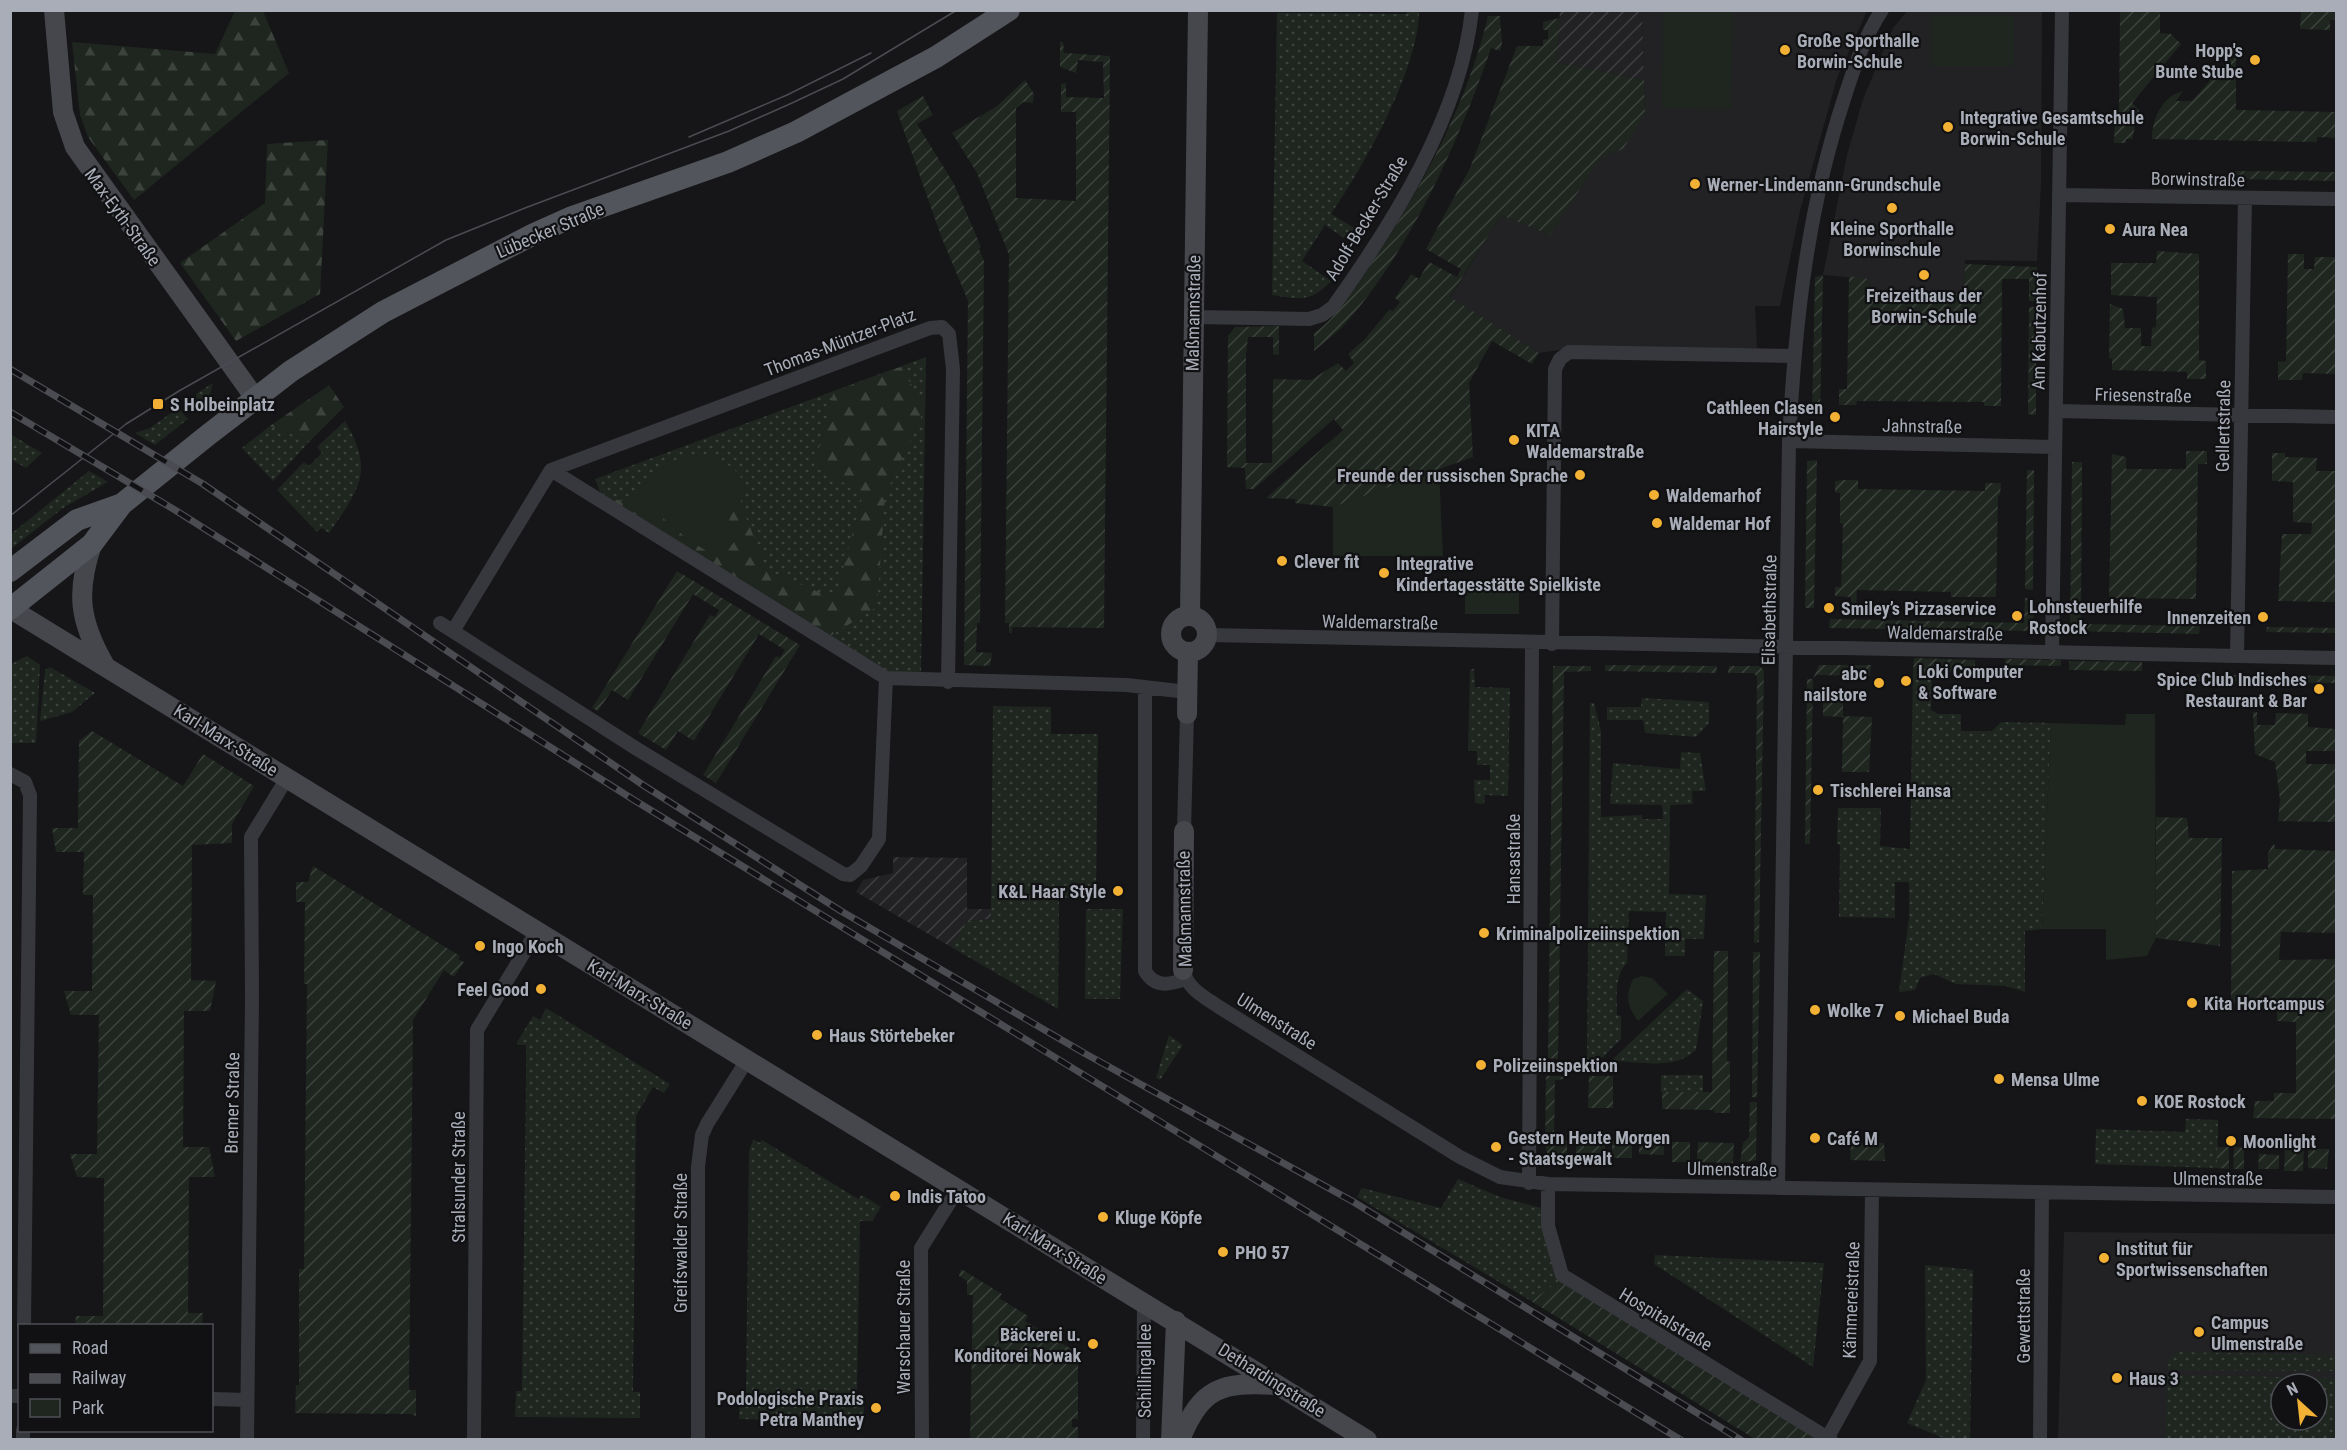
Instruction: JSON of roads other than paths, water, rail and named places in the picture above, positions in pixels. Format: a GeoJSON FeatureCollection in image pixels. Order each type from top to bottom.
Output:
{"type":"FeatureCollection","features":[{"type":"Feature","properties":{"kind":"main road","name":"Lübecker Straße"},"geometry":{"type":"LineString","coordinates":[[11,609],[92,544],[122,504],[291,371],[383,312],[490,256],[572,218],[728,162],[796,132],[936,57],[1009,10]]}},
{"type":"Feature","properties":{"kind":"main road","name":"Lübecker Straße"},"geometry":{"type":"LineString","coordinates":[[10,571],[77,520],[122,504]]}},
{"type":"Feature","properties":{"kind":"street","name":"Max-Eyth-Straße"},"geometry":{"type":"LineString","coordinates":[[54,10],[63,112],[75,147],[255,398]]}},
{"type":"Feature","properties":{"kind":"street"},"geometry":{"type":"LineString","coordinates":[[1189,10],[1197,42]]}},
{"type":"Feature","properties":{"kind":"street","name":"Maßmannstraße"},"geometry":{"type":"LineString","coordinates":[[1190,616],[1198,10]]}},
{"type":"Feature","properties":{"kind":"street","name":"Adolf-Becker-Straße"},"geometry":{"type":"LineString","coordinates":[[1193,318],[1309,319],[1322,315],[1333,307],[1393,215],[1434,137],[1455,84],[1468,40],[1472,10]]}},
{"type":"Feature","properties":{"kind":"street","name":"Elisabethstraße"},"geometry":{"type":"LineString","coordinates":[[1778,1188],[1789,441],[1793,356],[1805,260],[1835,127],[1864,42],[1882,10]]}},
{"type":"Feature","properties":{"kind":"street","name":"Am Kabutzenhof"},"geometry":{"type":"LineString","coordinates":[[2052,653],[2062,10]]}},
{"type":"Feature","properties":{"kind":"street","name":"Borwinstraße"},"geometry":{"type":"LineString","coordinates":[[2059,195],[2337,199]]}},
{"type":"Feature","properties":{"kind":"street","name":"Gellertstraße"},"geometry":{"type":"LineString","coordinates":[[2237,656],[2245,198]]}},
{"type":"Feature","properties":{"kind":"street","name":"Thomas-Müntzer-Platz"},"geometry":{"type":"LineString","coordinates":[[551,470],[930,328],[942,327],[949,334],[953,369],[948,682]]}},
{"type":"Feature","properties":{"kind":"street"},"geometry":{"type":"LineString","coordinates":[[1552,644],[1555,369],[1560,359],[1569,352],[1793,356]]}},
{"type":"Feature","properties":{"kind":"street","name":"Friesenstraße"},"geometry":{"type":"LineString","coordinates":[[2056,411],[2337,417]]}},
{"type":"Feature","properties":{"kind":"street","name":"Jahnstraße"},"geometry":{"type":"LineString","coordinates":[[1789,441],[2055,447]]}},
{"type":"Feature","properties":{"kind":"street"},"geometry":{"type":"LineString","coordinates":[[453,631],[551,470],[886,678],[948,682],[1127,685],[1187,692]]}},
{"type":"Feature","properties":{"kind":"street"},"geometry":{"type":"LineString","coordinates":[[92,544],[82,575],[81,604],[87,629],[105,665]]}},
{"type":"Feature","properties":{"kind":"street","name":"Karl-Marx-Straße"},"geometry":{"type":"LineString","coordinates":[[11,609],[1176,1322]]}},
{"type":"Feature","properties":{"kind":"street"},"geometry":{"type":"LineString","coordinates":[[1190,616],[1204,624],[1207,635],[1203,646],[1188,652],[1173,643],[1172,630],[1178,620],[1190,616]]}},
{"type":"Feature","properties":{"kind":"street"},"geometry":{"type":"LineString","coordinates":[[440,623],[637,749],[843,874],[850,875],[861,866],[879,839],[886,678]]}},
{"type":"Feature","properties":{"kind":"street","name":"Waldemarstraße"},"geometry":{"type":"LineString","coordinates":[[1207,635],[1532,644],[2337,658]]}},
{"type":"Feature","properties":{"kind":"street","name":"Hansastraße"},"geometry":{"type":"LineString","coordinates":[[1529,1183],[1532,644]]}},
{"type":"Feature","properties":{"kind":"street","name":"Maßmannstraße"},"geometry":{"type":"LineString","coordinates":[[1145,688],[1145,971],[1150,980],[1162,985],[1184,974],[1188,652]]}},
{"type":"Feature","properties":{"kind":"street"},"geometry":{"type":"LineString","coordinates":[[10,774],[25,782],[30,795],[24,1324]]}},
{"type":"Feature","properties":{"kind":"street","name":"Bremer Straße"},"geometry":{"type":"LineString","coordinates":[[247,1440],[252,998],[250,837],[286,778]]}},
{"type":"Feature","properties":{"kind":"street","name":"Stralsunder Straße"},"geometry":{"type":"LineString","coordinates":[[474,1440],[477,1030],[537,931]]}},
{"type":"Feature","properties":{"kind":"street","name":"Ulmenstraße"},"geometry":{"type":"LineString","coordinates":[[1184,974],[1193,989],[1219,1007],[1460,1157],[1500,1177],[1529,1183],[2337,1197]]}},
{"type":"Feature","properties":{"kind":"street","name":"Greifswalder Straße"},"geometry":{"type":"LineString","coordinates":[[698,1440],[699,1156],[702,1136],[707,1124],[747,1060]]}},
{"type":"Feature","properties":{"kind":"street","name":"Hospitalstraße"},"geometry":{"type":"LineString","coordinates":[[1548,1184],[1548,1227],[1562,1275],[1829,1438]]}},
{"type":"Feature","properties":{"kind":"street","name":"Warschauer Straße"},"geometry":{"type":"LineString","coordinates":[[922,1440],[921,1248],[958,1189]]}},
{"type":"Feature","properties":{"kind":"street","name":"Kämmereistraße"},"geometry":{"type":"LineString","coordinates":[[1829,1438],[1870,1361],[1872,1190]]}},
{"type":"Feature","properties":{"kind":"street","name":"Gewettstraße"},"geometry":{"type":"LineString","coordinates":[[2040,1440],[2042,1192]]}},
{"type":"Feature","properties":{"kind":"street","name":"Schillingallee"},"geometry":{"type":"LineString","coordinates":[[1143,1440],[1144,1303]]}},
{"type":"Feature","properties":{"kind":"street","name":"Schillingallee"},"geometry":{"type":"LineString","coordinates":[[1171,1440],[1176,1322]]}},
{"type":"Feature","properties":{"kind":"street","name":"Dethardingstraße"},"geometry":{"type":"LineString","coordinates":[[1176,1322],[1367,1440]]}},
{"type":"Feature","properties":{"kind":"street"},"geometry":{"type":"LineString","coordinates":[[1180,1440],[1197,1404],[1210,1394],[1231,1386],[1279,1385]]}},
{"type":"Feature","properties":{"kind":"street"},"geometry":{"type":"LineString","coordinates":[[213,1400],[247,1400]]}},
{"type":"Feature","properties":{"kind":"tram line"},"geometry":{"type":"LineString","coordinates":[[10,516],[126,424],[179,391],[446,240],[729,131],[792,103],[843,79],[957,10]]}},
{"type":"Feature","properties":{"kind":"tram line"},"geometry":{"type":"LineString","coordinates":[[689,137],[787,95],[871,53]]}},
{"type":"Feature","properties":{"kind":"railway"},"geometry":{"type":"LineString","coordinates":[[10,369],[203,484],[643,785],[841,911],[1084,1053],[1352,1201],[1741,1440]]}},
{"type":"Feature","properties":{"kind":"railway"},"geometry":{"type":"LineString","coordinates":[[10,412],[175,510],[634,800],[1681,1440]]}},
{"type":"Feature","properties":{"kind":"place","name":"Große Sporthalle Borwin-Schule"},"geometry":{"type":"Point","coordinates":[1785,50]}},
{"type":"Feature","properties":{"kind":"place","name":"Hopp's Bunte Stube"},"geometry":{"type":"Point","coordinates":[2255,60]}},
{"type":"Feature","properties":{"kind":"place","name":"Integrative Gesamtschule Borwin-Schule"},"geometry":{"type":"Point","coordinates":[1948,127]}},
{"type":"Feature","properties":{"kind":"place","name":"Werner-Lindemann-Grundschule"},"geometry":{"type":"Point","coordinates":[1695,184]}},
{"type":"Feature","properties":{"kind":"place","name":"Kleine Sporthalle Borwinschule"},"geometry":{"type":"Point","coordinates":[1892,208]}},
{"type":"Feature","properties":{"kind":"place","name":"Aura Nea"},"geometry":{"type":"Point","coordinates":[2110,229]}},
{"type":"Feature","properties":{"kind":"place","name":"Freizeithaus der Borwin-Schule"},"geometry":{"type":"Point","coordinates":[1924,275]}},
{"type":"Feature","properties":{"kind":"place","name":"S Holbeinplatz"},"geometry":{"type":"Point","coordinates":[158,404]}},
{"type":"Feature","properties":{"kind":"place","name":"Cathleen Clasen Hairstyle"},"geometry":{"type":"Point","coordinates":[1835,417]}},
{"type":"Feature","properties":{"kind":"place","name":"KITA Waldemarstraße"},"geometry":{"type":"Point","coordinates":[1514,440]}},
{"type":"Feature","properties":{"kind":"place","name":"Freunde der russischen Sprache"},"geometry":{"type":"Point","coordinates":[1580,475]}},
{"type":"Feature","properties":{"kind":"place","name":"Waldemarhof"},"geometry":{"type":"Point","coordinates":[1654,495]}},
{"type":"Feature","properties":{"kind":"place","name":"Waldemar Hof"},"geometry":{"type":"Point","coordinates":[1657,523]}},
{"type":"Feature","properties":{"kind":"place","name":"Clever fit"},"geometry":{"type":"Point","coordinates":[1282,561]}},
{"type":"Feature","properties":{"kind":"place","name":"Integrative Kindertagesstätte Spielkiste"},"geometry":{"type":"Point","coordinates":[1384,573]}},
{"type":"Feature","properties":{"kind":"place","name":"Smiley’s Pizzaservice"},"geometry":{"type":"Point","coordinates":[1829,608]}},
{"type":"Feature","properties":{"kind":"place","name":"Lohnsteuerhilfe Rostock"},"geometry":{"type":"Point","coordinates":[2017,616]}},
{"type":"Feature","properties":{"kind":"place","name":"Innenzeiten"},"geometry":{"type":"Point","coordinates":[2263,617]}},
{"type":"Feature","properties":{"kind":"place","name":"Loki Computer & Software"},"geometry":{"type":"Point","coordinates":[1906,681]}},
{"type":"Feature","properties":{"kind":"place","name":"abc nailstore"},"geometry":{"type":"Point","coordinates":[1879,683]}},
{"type":"Feature","properties":{"kind":"place","name":"Spice Club Indisches Restaurant & Bar"},"geometry":{"type":"Point","coordinates":[2319,689]}},
{"type":"Feature","properties":{"kind":"place","name":"Tischlerei Hansa"},"geometry":{"type":"Point","coordinates":[1818,790]}},
{"type":"Feature","properties":{"kind":"place","name":"K&L Haar Style"},"geometry":{"type":"Point","coordinates":[1118,891]}},
{"type":"Feature","properties":{"kind":"place","name":"Kriminalpolizeiinspektion"},"geometry":{"type":"Point","coordinates":[1484,933]}},
{"type":"Feature","properties":{"kind":"place","name":"Ingo Koch"},"geometry":{"type":"Point","coordinates":[480,946]}},
{"type":"Feature","properties":{"kind":"place","name":"Feel Good"},"geometry":{"type":"Point","coordinates":[541,989]}},
{"type":"Feature","properties":{"kind":"place","name":"Kita Hortcampus"},"geometry":{"type":"Point","coordinates":[2192,1003]}},
{"type":"Feature","properties":{"kind":"place","name":"Wolke 7"},"geometry":{"type":"Point","coordinates":[1815,1010]}},
{"type":"Feature","properties":{"kind":"place","name":"Michael Buda"},"geometry":{"type":"Point","coordinates":[1900,1016]}},
{"type":"Feature","properties":{"kind":"place","name":"Haus Störtebeker"},"geometry":{"type":"Point","coordinates":[817,1035]}},
{"type":"Feature","properties":{"kind":"place","name":"Polizeiinspektion"},"geometry":{"type":"Point","coordinates":[1481,1065]}},
{"type":"Feature","properties":{"kind":"place","name":"Mensa Ulme"},"geometry":{"type":"Point","coordinates":[1999,1079]}},
{"type":"Feature","properties":{"kind":"place","name":"KOE Rostock"},"geometry":{"type":"Point","coordinates":[2142,1101]}},
{"type":"Feature","properties":{"kind":"place","name":"Café M"},"geometry":{"type":"Point","coordinates":[1815,1138]}},
{"type":"Feature","properties":{"kind":"place","name":"Moonlight"},"geometry":{"type":"Point","coordinates":[2231,1141]}},
{"type":"Feature","properties":{"kind":"place","name":"Gestern Heute Morgen - Staatsgewalt"},"geometry":{"type":"Point","coordinates":[1496,1147]}},
{"type":"Feature","properties":{"kind":"place","name":"Indis Tatoo"},"geometry":{"type":"Point","coordinates":[895,1196]}},
{"type":"Feature","properties":{"kind":"place","name":"Kluge Köpfe"},"geometry":{"type":"Point","coordinates":[1103,1217]}},
{"type":"Feature","properties":{"kind":"place","name":"PHO 57"},"geometry":{"type":"Point","coordinates":[1223,1252]}},
{"type":"Feature","properties":{"kind":"place","name":"Institut für Sportwissenschaften"},"geometry":{"type":"Point","coordinates":[2104,1258]}},
{"type":"Feature","properties":{"kind":"place","name":"Campus Ulmenstraße"},"geometry":{"type":"Point","coordinates":[2199,1332]}},
{"type":"Feature","properties":{"kind":"place","name":"Bäckerei u. Konditorei Nowak"},"geometry":{"type":"Point","coordinates":[1093,1344]}},
{"type":"Feature","properties":{"kind":"place","name":"Haus 3"},"geometry":{"type":"Point","coordinates":[2117,1378]}},
{"type":"Feature","properties":{"kind":"place","name":"Podologische Praxis Petra Manthey"},"geometry":{"type":"Point","coordinates":[876,1408]}}]}
